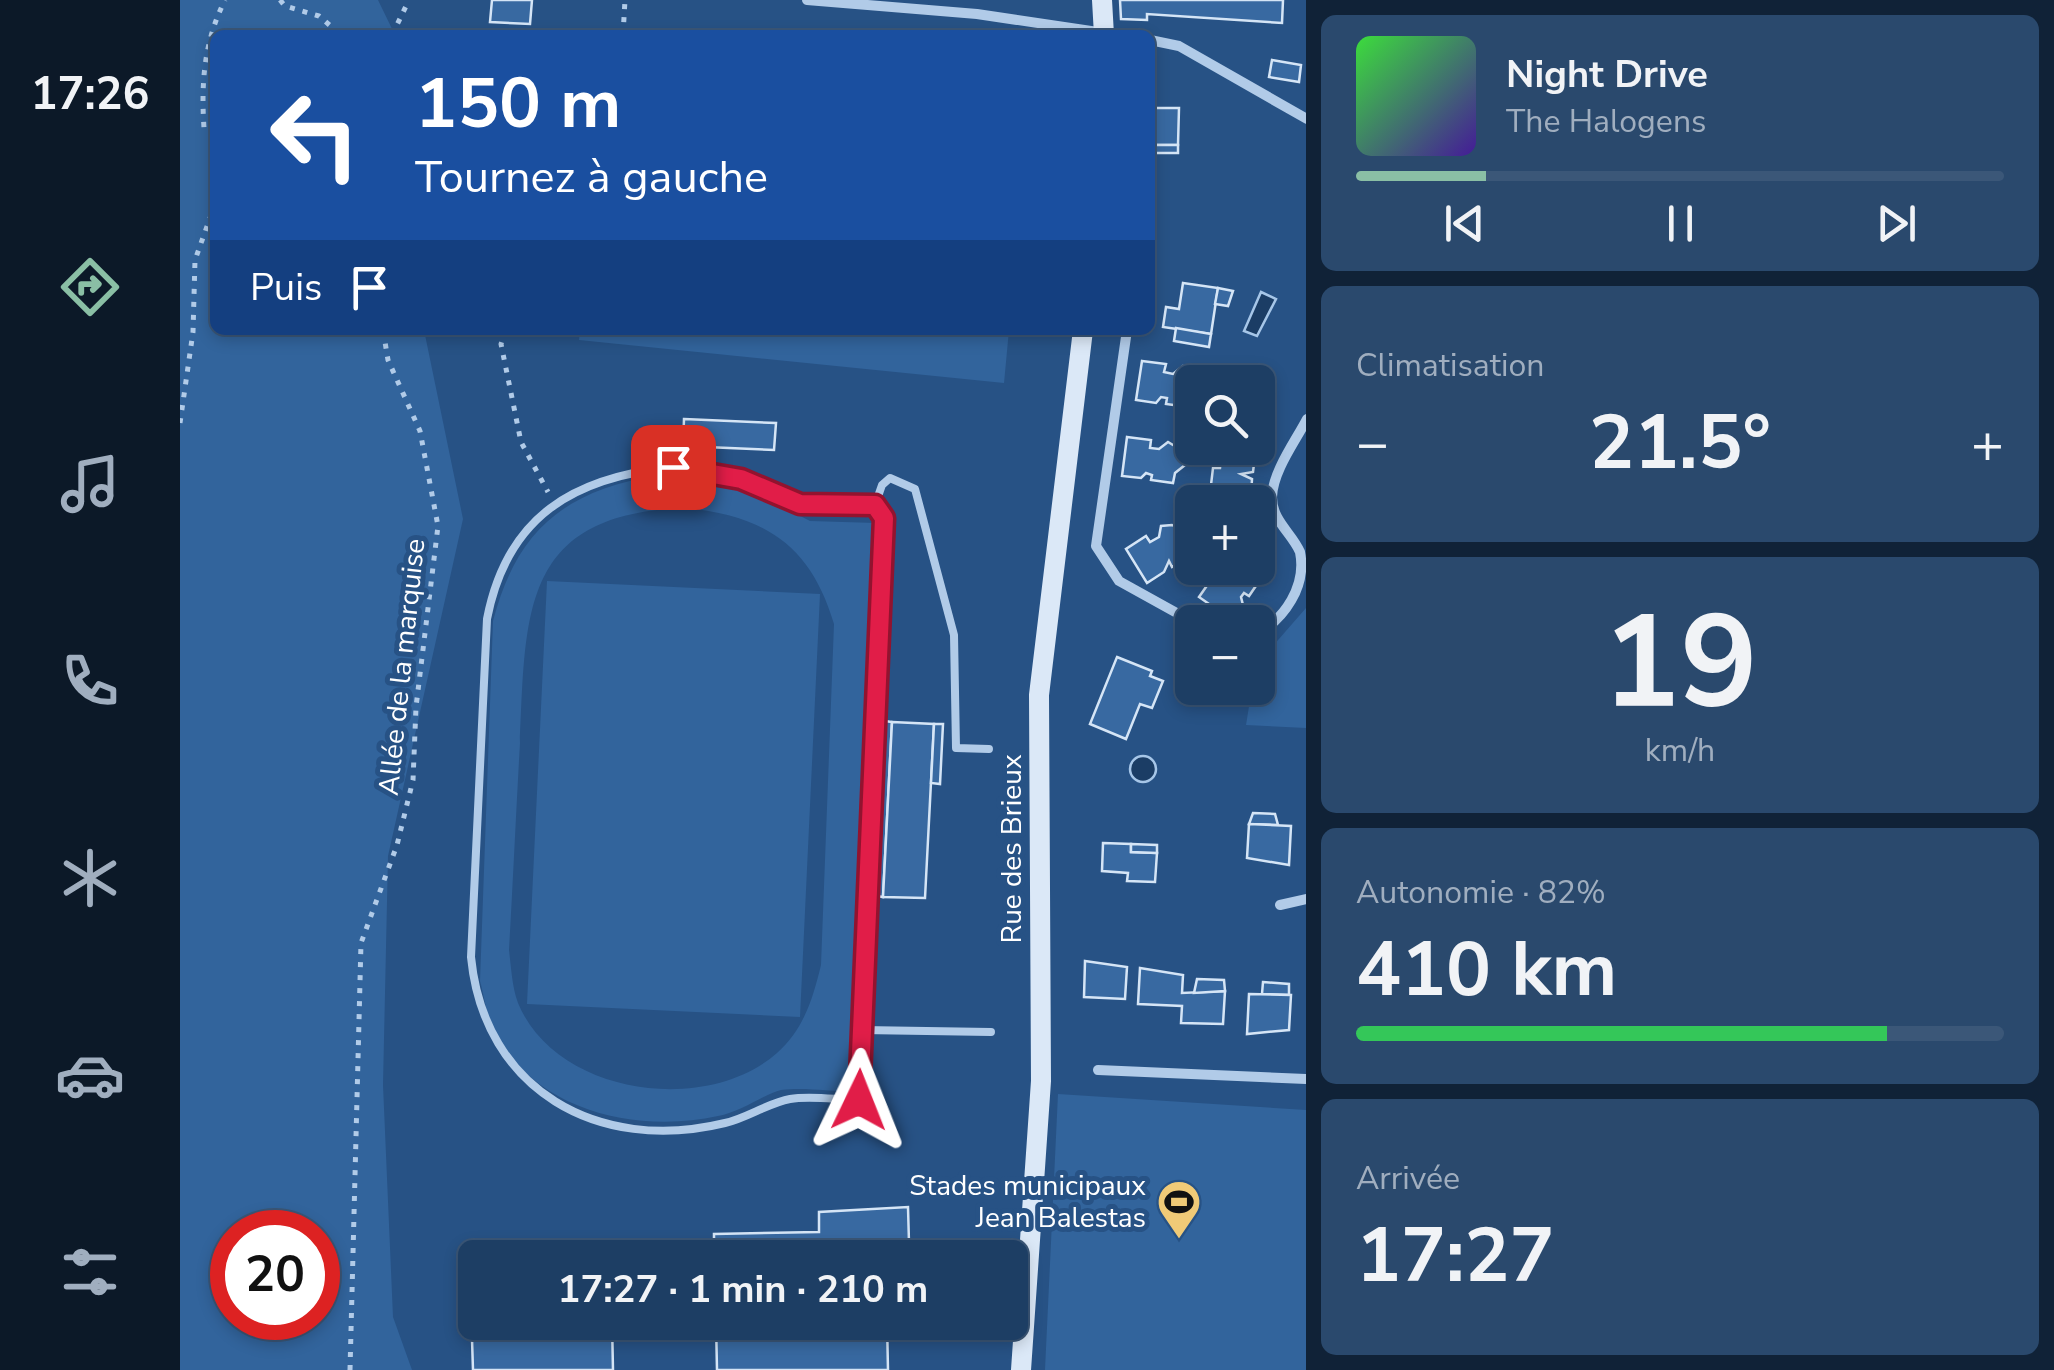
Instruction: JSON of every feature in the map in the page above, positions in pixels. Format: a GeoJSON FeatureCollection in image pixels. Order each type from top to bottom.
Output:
{"type":"FeatureCollection","features":[{"type":"Feature","properties":{"kind":"street"},"geometry":{"type":"LineString","coordinates":[[807,0],[977,14],[1057,30]]}},
{"type":"Feature","properties":{"kind":"street"},"geometry":{"type":"LineString","coordinates":[[1102,0],[1108,30]]}},
{"type":"Feature","properties":{"kind":"street"},"geometry":{"type":"LineString","coordinates":[[1155,41],[1179,46],[1306,119]]}},
{"type":"Feature","properties":{"kind":"street","name":"Rue des Brieux"},"geometry":{"type":"LineString","coordinates":[[1021,1370],[1041,1081],[1038,695],[1081,335]]}},
{"type":"Feature","properties":{"kind":"street"},"geometry":{"type":"LineString","coordinates":[[1126,335],[1096,546],[1119,582],[1175,612]]}},
{"type":"Feature","properties":{"kind":"street"},"geometry":{"type":"LineString","coordinates":[[1275,622],[1286,614],[1304,575],[1300,552],[1275,512],[1272,497],[1276,478],[1306,419]]}},
{"type":"Feature","properties":{"kind":"street"},"geometry":{"type":"LineString","coordinates":[[1280,906],[1306,899]]}},
{"type":"Feature","properties":{"kind":"street"},"geometry":{"type":"LineString","coordinates":[[1098,1070],[1306,1079]]}},
{"type":"Feature","properties":{"kind":"lane"},"geometry":{"type":"LineString","coordinates":[[673,467],[741,479],[800,504],[875,505],[884,518],[859,1100],[790,1099],[725,1123],[671,1130],[636,1128],[574,1114],[542,1096],[516,1072],[496,1043],[480,1010],[471,956],[487,620],[494,583],[530,524],[555,504],[596,481],[673,467]]}},
{"type":"Feature","properties":{"kind":"lane"},"geometry":{"type":"LineString","coordinates":[[875,505],[882,485],[890,478],[916,489],[954,634],[956,748],[989,750]]}},
{"type":"Feature","properties":{"kind":"lane"},"geometry":{"type":"LineString","coordinates":[[862,1030],[990,1032]]}},
{"type":"Feature","properties":{"kind":"path"},"geometry":{"type":"LineString","coordinates":[[210,131],[204,128],[202,86],[210,30],[225,0]]}},
{"type":"Feature","properties":{"kind":"path"},"geometry":{"type":"LineString","coordinates":[[280,0],[284,6],[319,16],[334,30]]}},
{"type":"Feature","properties":{"kind":"path"},"geometry":{"type":"LineString","coordinates":[[394,30],[409,0]]}},
{"type":"Feature","properties":{"kind":"path"},"geometry":{"type":"LineString","coordinates":[[623,30],[625,0]]}},
{"type":"Feature","properties":{"kind":"path"},"geometry":{"type":"LineString","coordinates":[[180,423],[193,332],[195,260],[210,218]]}},
{"type":"Feature","properties":{"kind":"path","name":"Allée de la marquise"},"geometry":{"type":"LineString","coordinates":[[350,1370],[361,943],[397,845],[413,780],[416,707],[438,526],[420,431],[388,360],[384,335]]}},
{"type":"Feature","properties":{"kind":"path"},"geometry":{"type":"LineString","coordinates":[[504,335],[501,344],[521,442],[555,504]]}},
{"type":"Feature","properties":{"kind":"shaded area"},"geometry":{"type":"Polygon","coordinates":[[[180,0],[378,0],[393,30],[210,30],[210,335],[425,335],[463,519],[388,856],[383,1085],[393,1317],[412,1370],[180,1370],[180,0]]]}},
{"type":"Feature","properties":{"kind":"shaded area"},"geometry":{"type":"Polygon","coordinates":[[[1261,292],[1276,299],[1257,336],[1244,331],[1261,292]]]}},
{"type":"Feature","properties":{"kind":"shaded area"},"geometry":{"type":"Polygon","coordinates":[[[580,335],[1009,335],[1004,383],[579,340],[580,335]]]}},
{"type":"Feature","properties":{"kind":"shaded area"},"geometry":{"type":"Polygon","coordinates":[[[658,475],[734,482],[810,521],[876,523],[851,1092],[781,1090],[727,1114],[686,1121],[621,1118],[559,1097],[532,1078],[510,1055],[490,1021],[480,981],[493,621],[503,589],[531,539],[571,504],[625,482],[658,475]],[[686,508],[632,514],[591,528],[563,550],[543,578],[525,652],[509,950],[516,997],[537,1034],[565,1058],[598,1076],[635,1086],[674,1089],[712,1085],[747,1073],[777,1053],[794,1034],[811,1001],[821,965],[834,624],[812,574],[798,555],[762,528],[714,512],[686,508]]]}},
{"type":"Feature","properties":{"kind":"shaded area"},"geometry":{"type":"Polygon","coordinates":[[[547,581],[820,594],[800,1017],[527,1004],[547,581]]]}},
{"type":"Feature","properties":{"kind":"shaded area"},"geometry":{"type":"Polygon","coordinates":[[[1306,608],[1306,728],[1246,725],[1249,705],[1275,705],[1275,644],[1306,608]]]}},
{"type":"Feature","properties":{"kind":"shaded area"},"geometry":{"type":"Polygon","coordinates":[[[1143,756],[1152,760],[1156,769],[1152,778],[1143,782],[1134,778],[1130,769],[1134,760],[1143,756]]]}},
{"type":"Feature","properties":{"kind":"shaded area","name":"Stades municipaux Jean Balestas"},"geometry":{"type":"Polygon","coordinates":[[[1058,1094],[1306,1110],[1306,1370],[1045,1370],[1058,1094]]]}},
{"type":"Feature","properties":{"kind":"building"},"geometry":{"type":"Polygon","coordinates":[[[492,0],[532,0],[530,24],[490,22],[492,0]]]}},
{"type":"Feature","properties":{"kind":"building"},"geometry":{"type":"Polygon","coordinates":[[[1120,0],[1283,0],[1282,23],[1147,14],[1147,20],[1121,19],[1120,0]]]}},
{"type":"Feature","properties":{"kind":"building"},"geometry":{"type":"Polygon","coordinates":[[[1272,60],[1301,65],[1299,82],[1269,77],[1272,60]]]}},
{"type":"Feature","properties":{"kind":"building"},"geometry":{"type":"Polygon","coordinates":[[[1155,108],[1179,108],[1178,145],[1155,145],[1155,108]]]}},
{"type":"Feature","properties":{"kind":"building"},"geometry":{"type":"Polygon","coordinates":[[[1155,145],[1178,145],[1178,153],[1155,153],[1155,145]]]}},
{"type":"Feature","properties":{"kind":"building"},"geometry":{"type":"Polygon","coordinates":[[[1183,283],[1218,288],[1211,334],[1163,327],[1166,307],[1179,309],[1183,283]]]}},
{"type":"Feature","properties":{"kind":"building"},"geometry":{"type":"Polygon","coordinates":[[[1218,288],[1233,291],[1228,306],[1215,304],[1218,288]]]}},
{"type":"Feature","properties":{"kind":"building"},"geometry":{"type":"Polygon","coordinates":[[[1176,328],[1211,334],[1209,347],[1174,341],[1176,328]]]}},
{"type":"Feature","properties":{"kind":"building"},"geometry":{"type":"Polygon","coordinates":[[[1142,361],[1166,364],[1164,372],[1175,372],[1175,405],[1166,404],[1167,398],[1161,397],[1156,403],[1136,400],[1142,361]]]}},
{"type":"Feature","properties":{"kind":"building"},"geometry":{"type":"Polygon","coordinates":[[[684,419],[776,423],[774,450],[683,446],[684,419]]]}},
{"type":"Feature","properties":{"kind":"building"},"geometry":{"type":"Polygon","coordinates":[[[1127,437],[1151,440],[1150,448],[1159,449],[1168,442],[1175,446],[1175,465],[1185,465],[1175,473],[1173,483],[1151,480],[1152,475],[1146,473],[1141,478],[1122,476],[1127,437]]]}},
{"type":"Feature","properties":{"kind":"building"},"geometry":{"type":"Polygon","coordinates":[[[1254,465],[1253,472],[1241,474],[1252,479],[1252,485],[1211,485],[1213,468],[1254,465]]]}},
{"type":"Feature","properties":{"kind":"building"},"geometry":{"type":"Polygon","coordinates":[[[1161,526],[1175,526],[1175,565],[1172,567],[1169,561],[1164,572],[1147,583],[1126,549],[1146,536],[1150,542],[1159,537],[1161,526]]]}},
{"type":"Feature","properties":{"kind":"building"},"geometry":{"type":"Polygon","coordinates":[[[1207,585],[1257,585],[1249,596],[1244,593],[1241,597],[1243,605],[1210,605],[1199,597],[1207,585]]]}},
{"type":"Feature","properties":{"kind":"building"},"geometry":{"type":"Polygon","coordinates":[[[1117,657],[1152,671],[1150,676],[1163,681],[1152,708],[1140,704],[1126,739],[1090,724],[1117,657]]]}},
{"type":"Feature","properties":{"kind":"building"},"geometry":{"type":"Polygon","coordinates":[[[885,721],[892,722],[883,897],[876,896],[885,721]]]}},
{"type":"Feature","properties":{"kind":"building"},"geometry":{"type":"Polygon","coordinates":[[[892,722],[934,724],[925,898],[883,897],[892,722]]]}},
{"type":"Feature","properties":{"kind":"building"},"geometry":{"type":"Polygon","coordinates":[[[934,724],[943,724],[940,784],[931,783],[934,724]]]}},
{"type":"Feature","properties":{"kind":"building"},"geometry":{"type":"Polygon","coordinates":[[[1253,813],[1275,814],[1278,825],[1249,824],[1253,813]]]}},
{"type":"Feature","properties":{"kind":"building"},"geometry":{"type":"Polygon","coordinates":[[[1249,824],[1291,826],[1289,865],[1247,858],[1249,824]]]}},
{"type":"Feature","properties":{"kind":"building"},"geometry":{"type":"Polygon","coordinates":[[[1103,843],[1131,844],[1131,852],[1157,853],[1155,882],[1127,881],[1128,873],[1102,871],[1103,843]]]}},
{"type":"Feature","properties":{"kind":"building"},"geometry":{"type":"Polygon","coordinates":[[[1131,844],[1157,845],[1157,853],[1131,852],[1131,844]]]}},
{"type":"Feature","properties":{"kind":"building"},"geometry":{"type":"Polygon","coordinates":[[[1085,961],[1127,967],[1125,999],[1084,997],[1085,961]]]}},
{"type":"Feature","properties":{"kind":"building"},"geometry":{"type":"Polygon","coordinates":[[[1140,968],[1183,975],[1182,993],[1225,991],[1223,1024],[1181,1023],[1182,1006],[1138,1004],[1140,968]]]}},
{"type":"Feature","properties":{"kind":"building"},"geometry":{"type":"Polygon","coordinates":[[[1197,979],[1224,980],[1225,991],[1194,993],[1197,979]]]}},
{"type":"Feature","properties":{"kind":"building"},"geometry":{"type":"Polygon","coordinates":[[[1263,982],[1289,984],[1289,995],[1262,994],[1263,982]]]}},
{"type":"Feature","properties":{"kind":"building"},"geometry":{"type":"Polygon","coordinates":[[[1249,994],[1291,995],[1289,1030],[1247,1034],[1249,994]]]}},
{"type":"Feature","properties":{"kind":"building"},"geometry":{"type":"Polygon","coordinates":[[[908,1207],[909,1240],[714,1240],[714,1234],[819,1232],[819,1212],[908,1207]]]}},
{"type":"Feature","properties":{"kind":"building"},"geometry":{"type":"Polygon","coordinates":[[[472,1340],[612,1340],[613,1370],[473,1370],[472,1340]]]}},
{"type":"Feature","properties":{"kind":"building"},"geometry":{"type":"Polygon","coordinates":[[[716,1340],[887,1340],[888,1370],[717,1370],[716,1340]]]}},
{"type":"Feature","properties":{"kind":"place","name":"Stades municipaux Jean Balestas"},"geometry":{"type":"Point","coordinates":[1179,1240]}},
{"type":"Feature","properties":{"kind":"route"},"geometry":{"type":"LineString","coordinates":[[673,467],[710,470],[741,479],[800,504],[875,505],[884,518],[859,1100]]}}]}
